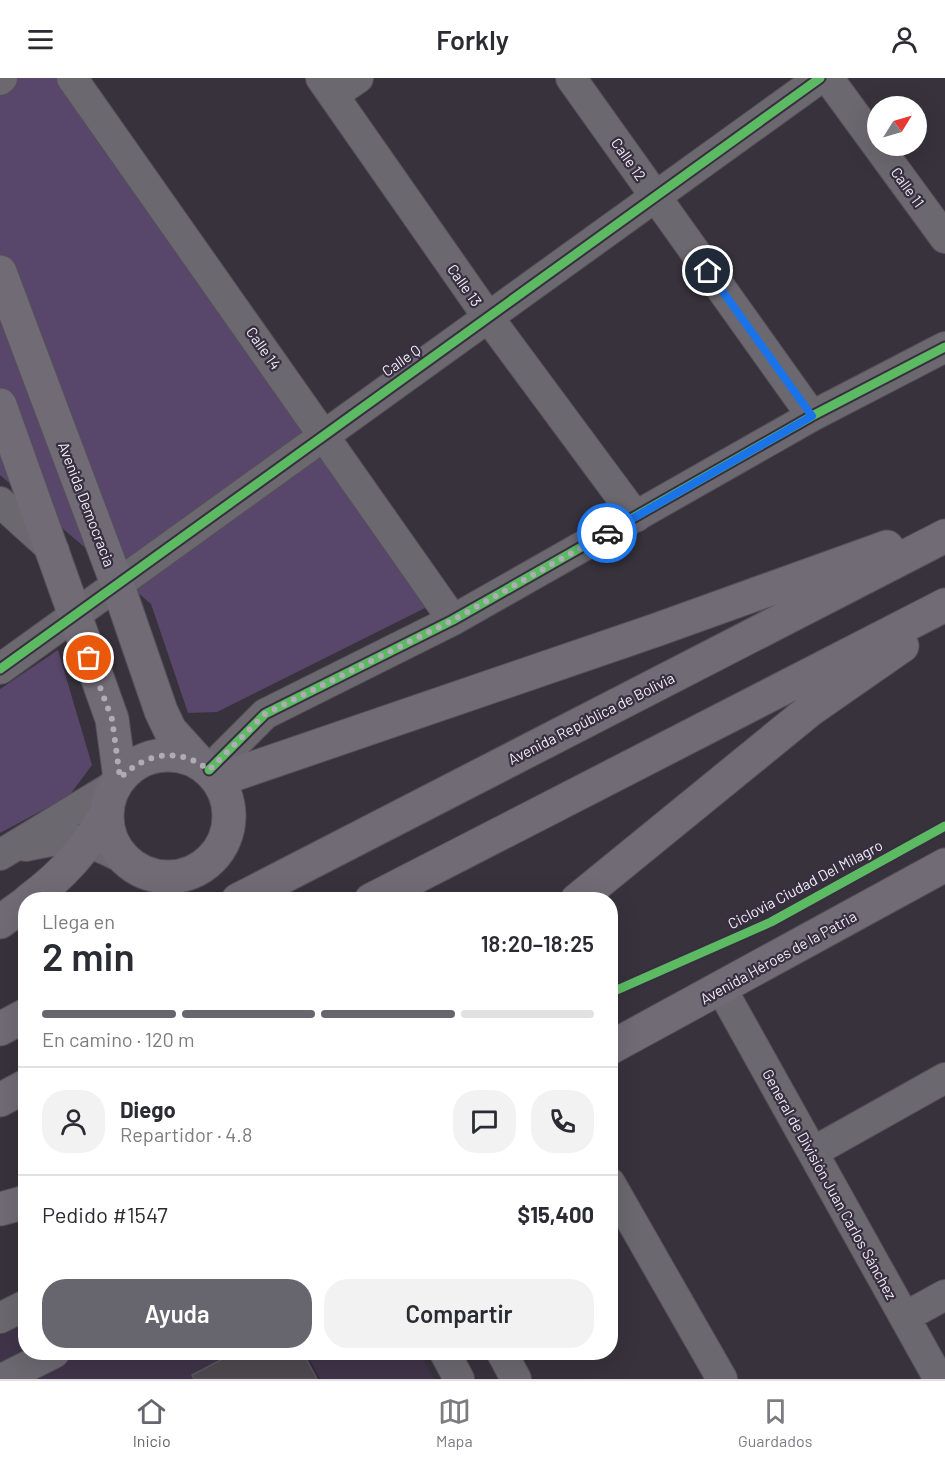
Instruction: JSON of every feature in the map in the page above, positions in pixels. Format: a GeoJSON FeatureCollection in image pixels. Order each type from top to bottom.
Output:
{"type":"FeatureCollection","features":[{"type":"Feature","properties":{"kind":"main road","name":"Avenida Democracia"},"geometry":{"type":"LineString","coordinates":[[0,272],[170,730],[209,771]]}},
{"type":"Feature","properties":{"kind":"main road"},"geometry":{"type":"LineString","coordinates":[[0,405],[54,551],[74,617],[112,719],[114,792],[108,829],[115,846],[125,859],[152,875],[167,877],[196,871],[218,852],[227,835],[230,816],[227,797],[209,771],[182,756],[156,756],[132,766],[114,792],[90,842],[53,882],[39,892]]}},
{"type":"Feature","properties":{"kind":"main road"},"geometry":{"type":"LineString","coordinates":[[209,771],[656,630],[945,526]]}},
{"type":"Feature","properties":{"kind":"main road","name":"Avenida República de Bolivia"},"geometry":{"type":"LineString","coordinates":[[253,892],[945,537]]}},
{"type":"Feature","properties":{"kind":"main road"},"geometry":{"type":"LineString","coordinates":[[387,892],[945,605]]}},
{"type":"Feature","properties":{"kind":"main road"},"geometry":{"type":"LineString","coordinates":[[587,892],[810,710],[945,616]]}},
{"type":"Feature","properties":{"kind":"main road"},"geometry":{"type":"LineString","coordinates":[[218,852],[220,872],[238,892]]}},
{"type":"Feature","properties":{"kind":"main road","name":"Avenida Héroes de la Patria"},"geometry":{"type":"LineString","coordinates":[[618,1044],[945,865]]}},
{"type":"Feature","properties":{"kind":"main road"},"geometry":{"type":"LineString","coordinates":[[167,877],[186,892]]}},
{"type":"Feature","properties":{"kind":"main road"},"geometry":{"type":"LineString","coordinates":[[0,922],[18,908]]}},
{"type":"Feature","properties":{"kind":"main road"},"geometry":{"type":"LineString","coordinates":[[0,1029],[18,1019]]}},
{"type":"Feature","properties":{"kind":"main road"},"geometry":{"type":"LineString","coordinates":[[0,1100],[18,1090]]}},
{"type":"Feature","properties":{"kind":"main road"},"geometry":{"type":"LineString","coordinates":[[0,1209],[18,1204]]}},
{"type":"Feature","properties":{"kind":"street","name":"Calle 14"},"geometry":{"type":"LineString","coordinates":[[72,78],[324,433],[453,620]]}},
{"type":"Feature","properties":{"kind":"street"},"geometry":{"type":"LineString","coordinates":[[327,87],[358,78]]}},
{"type":"Feature","properties":{"kind":"street","name":"Calle 12"},"geometry":{"type":"LineString","coordinates":[[571,78],[812,416]]}},
{"type":"Feature","properties":{"kind":"street","name":"Calle Q"},"geometry":{"type":"LineString","coordinates":[[0,669],[118,586],[324,433],[656,198],[820,78]]}},
{"type":"Feature","properties":{"kind":"street","name":"Calle 11"},"geometry":{"type":"LineString","coordinates":[[828,78],[945,238]]}},
{"type":"Feature","properties":{"kind":"street","name":"Calle 13"},"geometry":{"type":"LineString","coordinates":[[327,87],[488,317],[636,517]]}},
{"type":"Feature","properties":{"kind":"street"},"geometry":{"type":"LineString","coordinates":[[209,771],[265,714],[453,620],[812,416],[945,348]]}},
{"type":"Feature","properties":{"kind":"street"},"geometry":{"type":"LineString","coordinates":[[0,502],[54,551]]}},
{"type":"Feature","properties":{"kind":"street"},"geometry":{"type":"LineString","coordinates":[[6,852],[114,792]]}},
{"type":"Feature","properties":{"kind":"street"},"geometry":{"type":"LineString","coordinates":[[6,852],[63,837],[90,842],[125,859]]}},
{"type":"Feature","properties":{"kind":"street","name":"General de División Juan Carlos Sánchez"},"geometry":{"type":"LineString","coordinates":[[721,988],[939,1379]]}},
{"type":"Feature","properties":{"kind":"street"},"geometry":{"type":"LineString","coordinates":[[813,1152],[945,1078]]}},
{"type":"Feature","properties":{"kind":"street"},"geometry":{"type":"LineString","coordinates":[[618,1197],[722,1379]]}},
{"type":"Feature","properties":{"kind":"street"},"geometry":{"type":"LineString","coordinates":[[905,1317],[945,1295]]}},
{"type":"Feature","properties":{"kind":"street"},"geometry":{"type":"LineString","coordinates":[[0,1318],[18,1309]]}},
{"type":"Feature","properties":{"kind":"street"},"geometry":{"type":"LineString","coordinates":[[449,1360],[459,1379]]}},
{"type":"Feature","properties":{"kind":"street"},"geometry":{"type":"LineString","coordinates":[[506,1360],[516,1379]]}},
{"type":"Feature","properties":{"kind":"street"},"geometry":{"type":"LineString","coordinates":[[2,1379],[41,1366]]}},
{"type":"Feature","properties":{"kind":"shaded area"},"geometry":{"type":"Polygon","coordinates":[[[0,78],[57,78],[433,604],[217,712],[188,713],[151,604],[0,475],[0,78]]]}},
{"type":"Feature","properties":{"kind":"shaded area"},"geometry":{"type":"Polygon","coordinates":[[[58,650],[92,765],[69,796],[0,833],[0,689],[58,650]]]}},
{"type":"Feature","properties":{"kind":"shaded area"},"geometry":{"type":"Polygon","coordinates":[[[18,1325],[18,1360],[424,1360],[434,1379],[0,1379],[0,1335],[18,1325]]]}},
{"type":"Feature","properties":{"kind":"building"},"geometry":{"type":"Polygon","coordinates":[[[221,1360],[307,1360],[317,1379],[194,1379],[192,1375],[221,1360]]]}},
{"type":"Feature","properties":{"kind":"cycle path"},"geometry":{"type":"LineString","coordinates":[[0,669],[820,78]]}},
{"type":"Feature","properties":{"kind":"cycle path"},"geometry":{"type":"LineString","coordinates":[[209,770],[265,714],[453,620],[812,416],[945,347]]}},
{"type":"Feature","properties":{"kind":"cycle path","name":"Ciclovia Ciudad Del Milagro"},"geometry":{"type":"LineString","coordinates":[[618,989],[771,922],[945,826]]}},
{"type":"Feature","properties":{"kind":"way so far"},"geometry":{"type":"LineString","coordinates":[[89,658],[112,719],[120,778],[132,766],[148,758],[165,754],[182,756],[199,762],[209,770],[265,714],[453,620],[607,533]]}},
{"type":"Feature","properties":{"kind":"route"},"geometry":{"type":"LineString","coordinates":[[607,533],[812,416],[708,271]]}}]}
